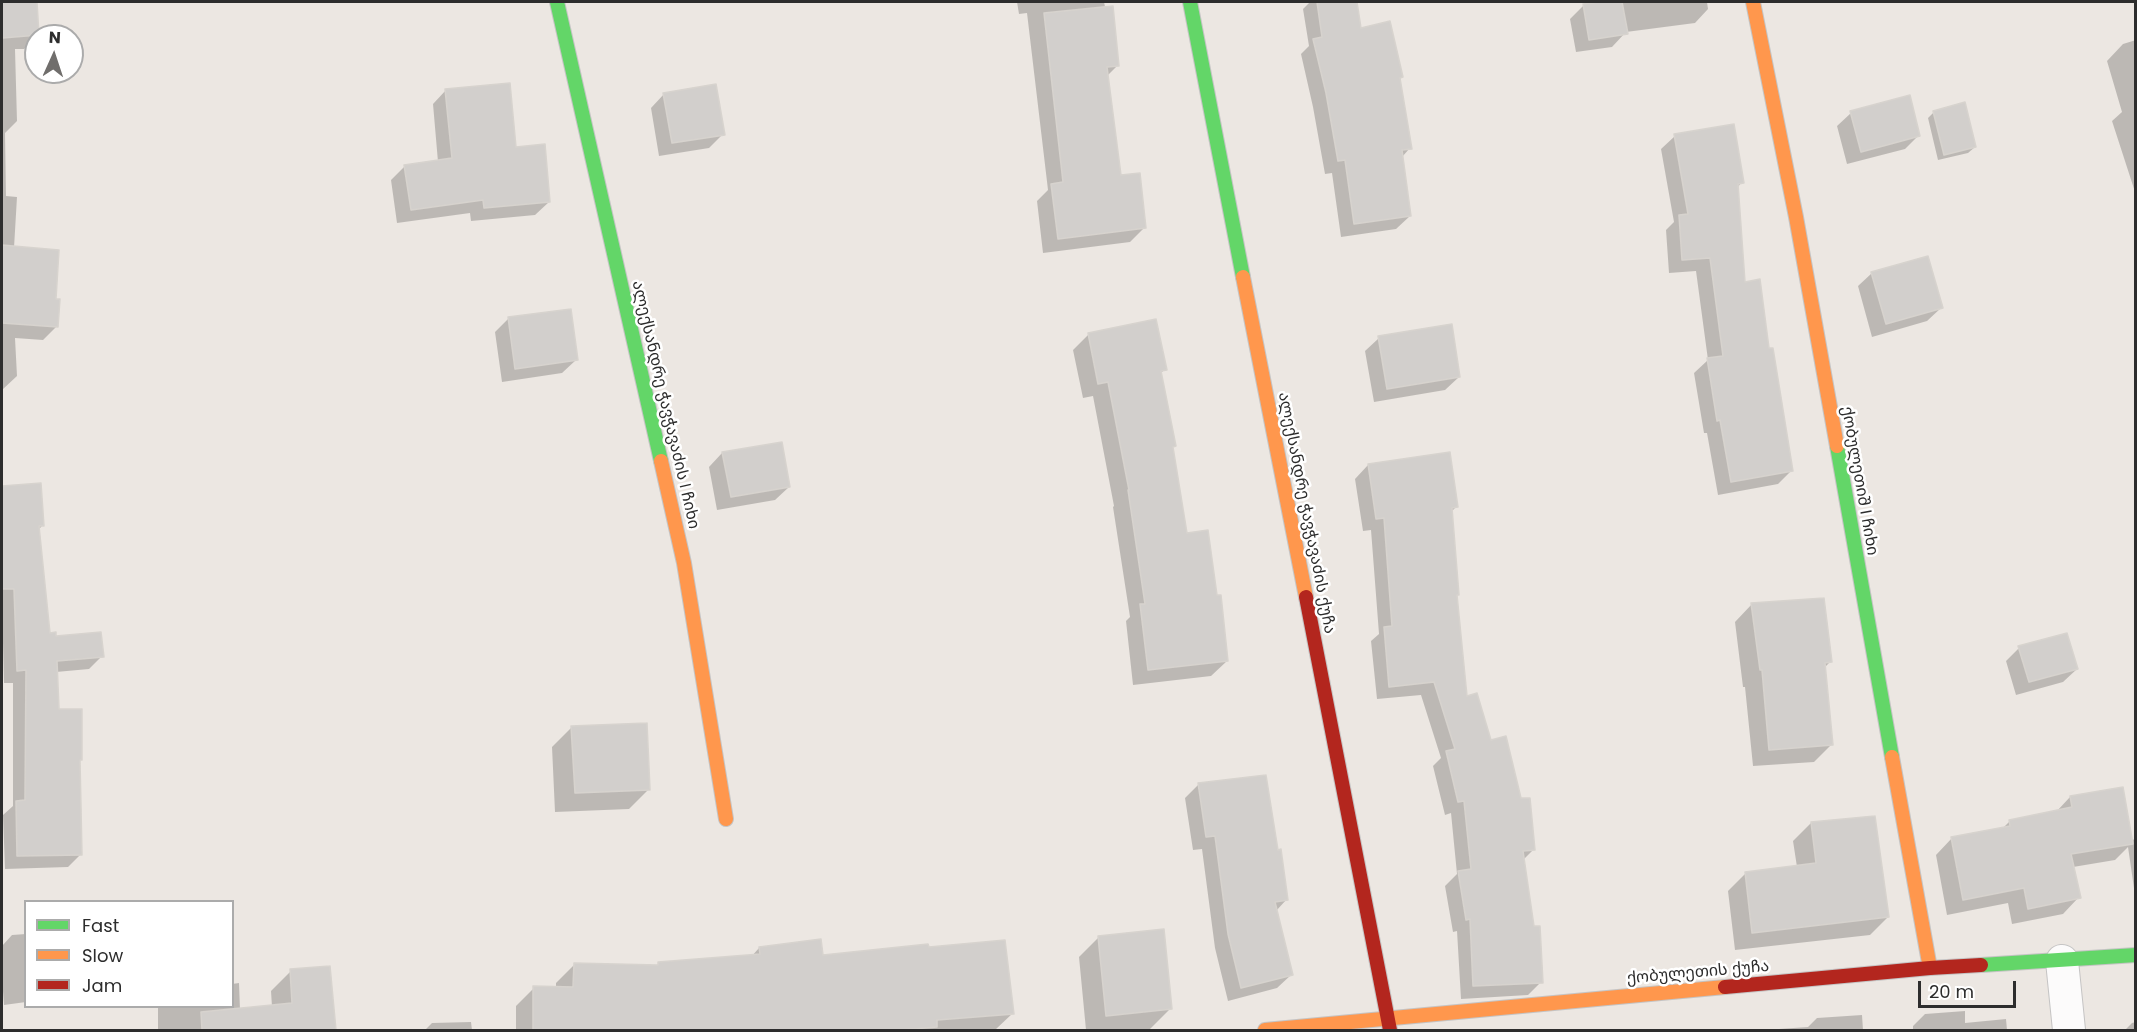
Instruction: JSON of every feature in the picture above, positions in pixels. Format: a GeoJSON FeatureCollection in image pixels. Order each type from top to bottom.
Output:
{"type":"FeatureCollection","features":[{"type":"Feature","properties":{"kind":"street","name":"ალექსანდრე ჭავჭავაძის I ჩიხი"},"geometry":{"type":"LineString","coordinates":[[557,2],[684,563],[726,819]]}},
{"type":"Feature","properties":{"kind":"street","name":"ალექსანდრე ჭავჭავაძის ქუჩა"},"geometry":{"type":"LineString","coordinates":[[1190,2],[1389,1025]]}},
{"type":"Feature","properties":{"kind":"street","name":"ქობულეთიშ I ჩიხი"},"geometry":{"type":"LineString","coordinates":[[1753,2],[1796,217],[1930,968]]}},
{"type":"Feature","properties":{"kind":"street","name":"ქობულეთის ქუჩა"},"geometry":{"type":"LineString","coordinates":[[1265,1030],[1389,1025],[1930,968],[2136,955]]}},
{"type":"Feature","properties":{"kind":"street"},"geometry":{"type":"LineString","coordinates":[[2062,961],[2069,1030]]}},
{"type":"Feature","properties":{"kind":"building"},"geometry":{"type":"Polygon","coordinates":[[[2,2],[37,2],[38,24],[24,24],[24,36],[2,38],[2,2]]]}},
{"type":"Feature","properties":{"kind":"building"},"geometry":{"type":"Polygon","coordinates":[[[1317,2],[1357,2],[1361,28],[1390,21],[1403,77],[1400,78],[1412,149],[1402,150],[1411,216],[1354,224],[1345,160],[1338,161],[1326,93],[1313,39],[1322,37],[1317,2]]]}},
{"type":"Feature","properties":{"kind":"building"},"geometry":{"type":"Polygon","coordinates":[[[1622,2],[1628,34],[1589,40],[1583,4],[1622,2]]]}},
{"type":"Feature","properties":{"kind":"building"},"geometry":{"type":"Polygon","coordinates":[[[1113,6],[1119,66],[1107,67],[1121,175],[1140,173],[1146,228],[1058,239],[1051,184],[1063,182],[1044,13],[1113,6]]]}},
{"type":"Feature","properties":{"kind":"building"},"geometry":{"type":"Polygon","coordinates":[[[510,83],[516,147],[545,144],[550,202],[484,208],[483,200],[411,210],[404,165],[452,158],[445,89],[510,83]]]}},
{"type":"Feature","properties":{"kind":"building"},"geometry":{"type":"Polygon","coordinates":[[[716,84],[725,135],[672,143],[663,93],[716,84]]]}},
{"type":"Feature","properties":{"kind":"building"},"geometry":{"type":"Polygon","coordinates":[[[1910,95],[1920,136],[1861,152],[1850,111],[1910,95]]]}},
{"type":"Feature","properties":{"kind":"building"},"geometry":{"type":"Polygon","coordinates":[[[1965,102],[1976,147],[1944,155],[1933,111],[1965,102]]]}},
{"type":"Feature","properties":{"kind":"building"},"geometry":{"type":"Polygon","coordinates":[[[1734,124],[1744,183],[1738,184],[1745,282],[1760,279],[1769,348],[1773,348],[1793,471],[1731,482],[1720,420],[1717,421],[1707,358],[1723,356],[1710,258],[1682,260],[1679,215],[1688,214],[1674,134],[1734,124]]]}},
{"type":"Feature","properties":{"kind":"building"},"geometry":{"type":"Polygon","coordinates":[[[2,245],[59,250],[56,299],[60,299],[58,327],[2,323],[2,245]]]}},
{"type":"Feature","properties":{"kind":"building"},"geometry":{"type":"Polygon","coordinates":[[[1928,256],[1943,308],[1886,324],[1871,272],[1928,256]]]}},
{"type":"Feature","properties":{"kind":"building"},"geometry":{"type":"Polygon","coordinates":[[[571,309],[578,360],[515,369],[508,317],[571,309]]]}},
{"type":"Feature","properties":{"kind":"building"},"geometry":{"type":"Polygon","coordinates":[[[1156,319],[1167,370],[1161,371],[1176,446],[1173,447],[1187,533],[1208,530],[1217,595],[1221,595],[1228,661],[1148,670],[1140,604],[1145,604],[1129,490],[1108,382],[1098,384],[1088,333],[1156,319]]]}},
{"type":"Feature","properties":{"kind":"building"},"geometry":{"type":"Polygon","coordinates":[[[1452,324],[1460,377],[1387,389],[1378,336],[1452,324]]]}},
{"type":"Feature","properties":{"kind":"building"},"geometry":{"type":"Polygon","coordinates":[[[782,442],[790,487],[731,497],[722,452],[782,442]]]}},
{"type":"Feature","properties":{"kind":"building"},"geometry":{"type":"Polygon","coordinates":[[[1450,452],[1458,507],[1452,508],[1459,595],[1457,595],[1467,696],[1477,693],[1491,740],[1506,736],[1521,798],[1530,798],[1535,850],[1523,851],[1534,926],[1540,926],[1543,983],[1473,986],[1470,919],[1466,920],[1458,871],[1471,869],[1464,801],[1458,802],[1446,751],[1455,749],[1434,682],[1389,687],[1384,627],[1392,626],[1384,518],[1376,519],[1368,464],[1450,452]]]}},
{"type":"Feature","properties":{"kind":"building"},"geometry":{"type":"Polygon","coordinates":[[[41,483],[44,526],[39,526],[50,633],[56,632],[56,636],[101,632],[104,657],[57,661],[59,709],[82,709],[82,760],[80,760],[82,855],[17,856],[16,801],[25,800],[26,670],[17,671],[14,589],[2,589],[2,486],[41,483]]]}},
{"type":"Feature","properties":{"kind":"building"},"geometry":{"type":"Polygon","coordinates":[[[1824,598],[1832,662],[1825,663],[1833,745],[1769,750],[1762,670],[1760,670],[1751,603],[1824,598]]]}},
{"type":"Feature","properties":{"kind":"building"},"geometry":{"type":"Polygon","coordinates":[[[2067,633],[2078,669],[2029,682],[2018,646],[2067,633]]]}},
{"type":"Feature","properties":{"kind":"building"},"geometry":{"type":"Polygon","coordinates":[[[647,723],[650,790],[575,793],[571,726],[647,723]]]}},
{"type":"Feature","properties":{"kind":"building"},"geometry":{"type":"Polygon","coordinates":[[[1266,775],[1278,850],[1281,849],[1288,900],[1275,902],[1293,975],[1241,988],[1228,934],[1215,836],[1206,837],[1198,783],[1266,775]]]}},
{"type":"Feature","properties":{"kind":"building"},"geometry":{"type":"Polygon","coordinates":[[[2123,787],[2133,844],[2071,854],[2081,898],[2028,909],[2024,888],[1963,900],[1951,837],[2010,826],[2009,820],[2072,807],[2070,796],[2123,787]]]}},
{"type":"Feature","properties":{"kind":"building"},"geometry":{"type":"Polygon","coordinates":[[[1875,816],[1889,917],[1752,933],[1745,872],[1816,863],[1811,822],[1875,816]]]}},
{"type":"Feature","properties":{"kind":"building"},"geometry":{"type":"Polygon","coordinates":[[[1164,929],[1172,1009],[1106,1016],[1098,936],[1164,929]]]}},
{"type":"Feature","properties":{"kind":"building"},"geometry":{"type":"Polygon","coordinates":[[[821,939],[823,955],[928,944],[929,947],[1005,940],[1014,1014],[937,1020],[937,1027],[902,1030],[533,1030],[533,986],[573,987],[574,963],[658,965],[658,962],[760,954],[759,947],[821,939]]]}},
{"type":"Feature","properties":{"kind":"building"},"geometry":{"type":"Polygon","coordinates":[[[330,966],[336,1030],[202,1030],[201,1012],[292,1003],[290,969],[330,966]]]}},
{"type":"Feature","properties":{"kind":"traffic: fast"},"geometry":{"type":"LineString","coordinates":[[557,2],[661,461]]}},
{"type":"Feature","properties":{"kind":"traffic: fast"},"geometry":{"type":"LineString","coordinates":[[1190,2],[1243,277]]}},
{"type":"Feature","properties":{"kind":"traffic: fast"},"geometry":{"type":"LineString","coordinates":[[1837,446],[1892,757]]}},
{"type":"Feature","properties":{"kind":"traffic: fast"},"geometry":{"type":"LineString","coordinates":[[1981,965],[2136,955]]}},
{"type":"Feature","properties":{"kind":"traffic: slow"},"geometry":{"type":"LineString","coordinates":[[1753,2],[1796,217],[1837,446]]}},
{"type":"Feature","properties":{"kind":"traffic: slow"},"geometry":{"type":"LineString","coordinates":[[1243,277],[1306,597]]}},
{"type":"Feature","properties":{"kind":"traffic: slow"},"geometry":{"type":"LineString","coordinates":[[661,461],[684,563],[726,819]]}},
{"type":"Feature","properties":{"kind":"traffic: slow"},"geometry":{"type":"LineString","coordinates":[[1892,757],[1930,968]]}},
{"type":"Feature","properties":{"kind":"traffic: slow"},"geometry":{"type":"LineString","coordinates":[[1265,1030],[1725,987]]}},
{"type":"Feature","properties":{"kind":"traffic: jam"},"geometry":{"type":"LineString","coordinates":[[1306,597],[1390,1030]]}},
{"type":"Feature","properties":{"kind":"traffic: jam"},"geometry":{"type":"LineString","coordinates":[[1725,987],[1981,965]]}}]}
